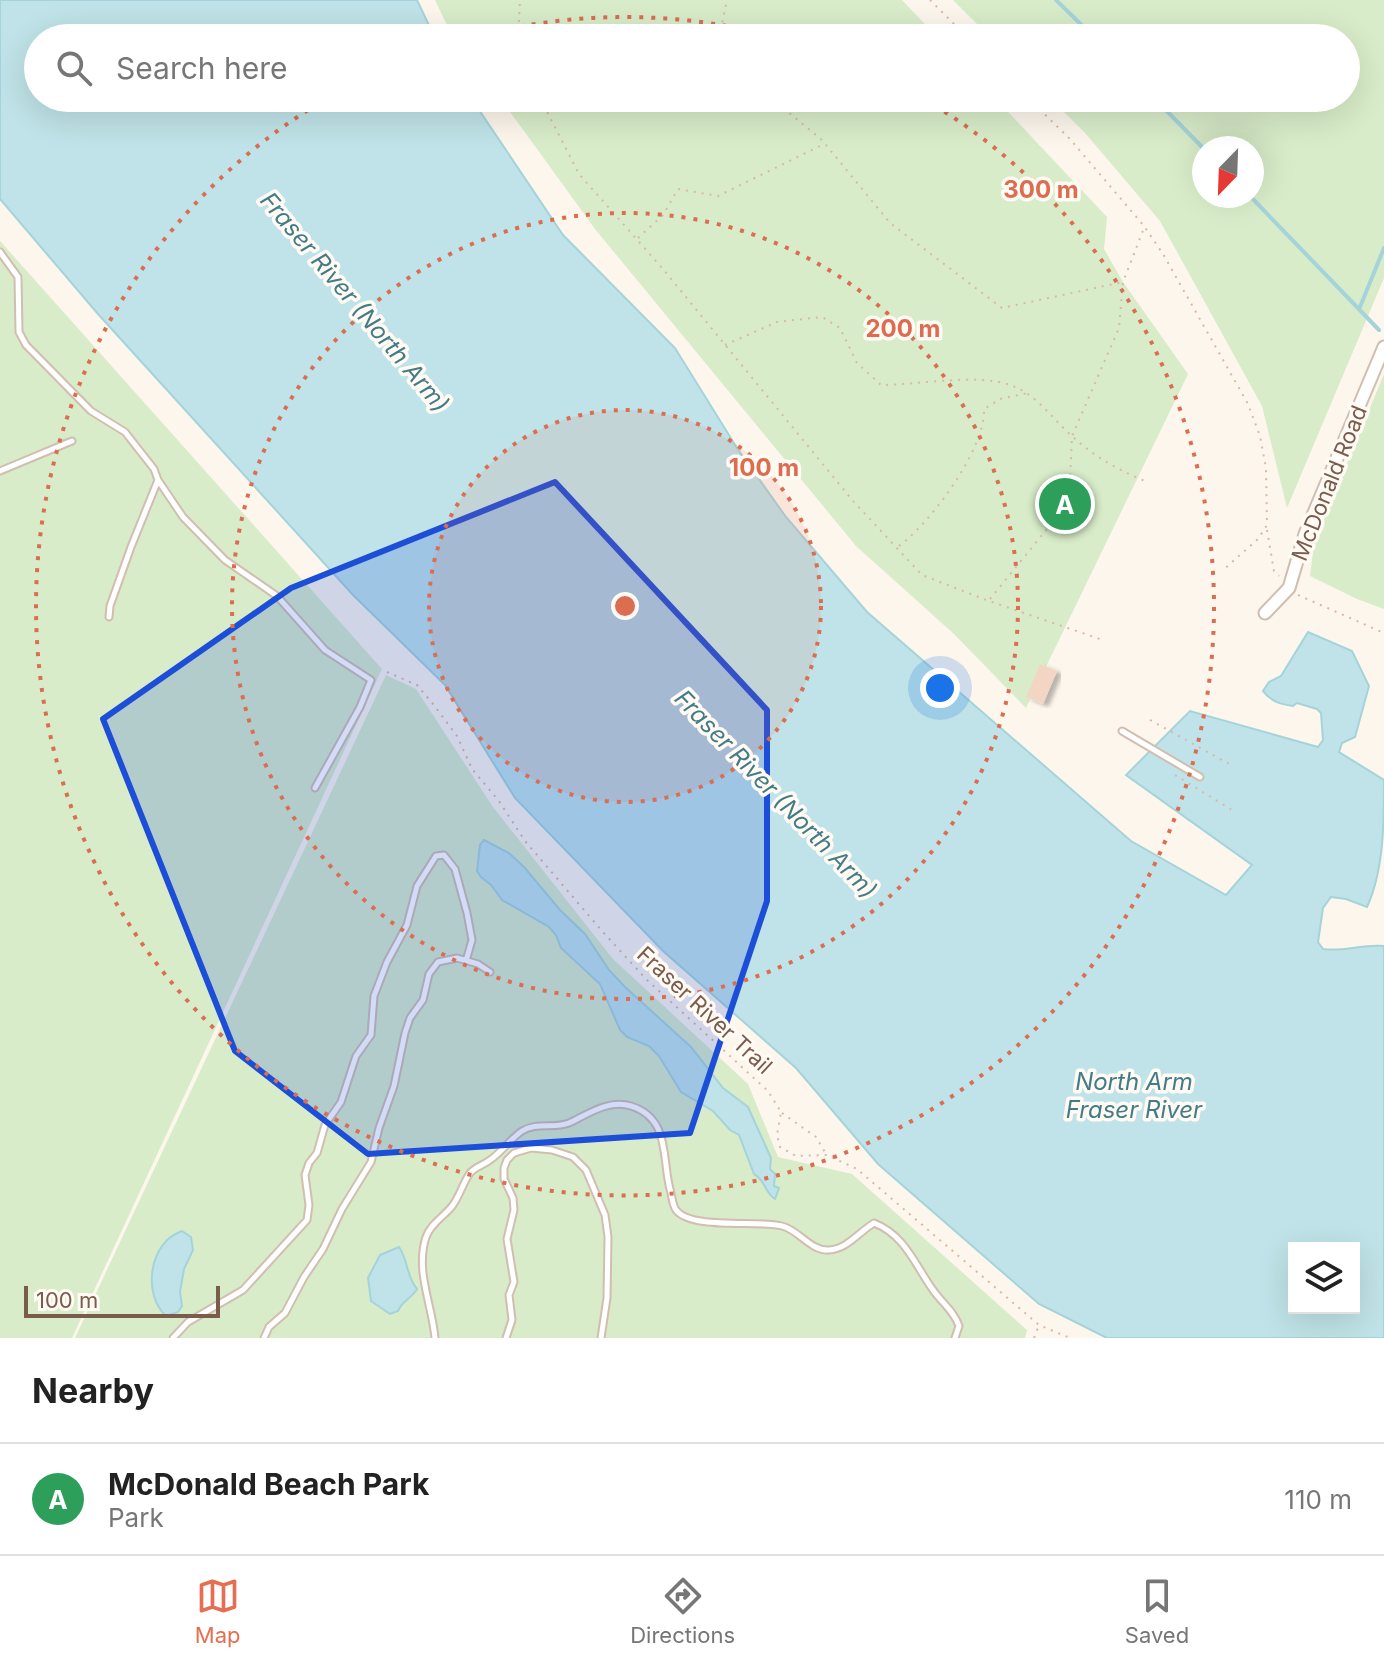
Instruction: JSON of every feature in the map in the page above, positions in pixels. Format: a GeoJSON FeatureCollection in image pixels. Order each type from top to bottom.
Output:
{"type":"FeatureCollection","features":[{"type":"Feature","properties":{"kind":"street","name":"McDonald Road"},"geometry":{"type":"LineString","coordinates":[[1265,613],[1289,588],[1305,534],[1384,347]]}},
{"type":"Feature","properties":{"kind":"lane"},"geometry":{"type":"LineString","coordinates":[[0,252],[18,277],[19,332],[26,345],[91,411],[125,432],[154,469],[183,517],[225,560],[277,596],[325,650],[371,680],[360,707],[315,788]]}},
{"type":"Feature","properties":{"kind":"lane"},"geometry":{"type":"LineString","coordinates":[[0,471],[72,441]]}},
{"type":"Feature","properties":{"kind":"lane"},"geometry":{"type":"LineString","coordinates":[[109,617],[131,547],[158,480]]}},
{"type":"Feature","properties":{"kind":"lane"},"geometry":{"type":"LineString","coordinates":[[1122,731],[1200,777]]}},
{"type":"Feature","properties":{"kind":"lane"},"geometry":{"type":"LineString","coordinates":[[173,1338],[188,1322],[243,1290],[307,1220],[309,1205],[305,1175],[309,1163],[317,1153],[325,1125],[341,1102],[356,1056],[371,1035],[374,996],[387,962],[407,925],[417,886],[436,856],[444,855],[455,869],[472,940],[466,961]]}},
{"type":"Feature","properties":{"kind":"lane"},"geometry":{"type":"LineString","coordinates":[[264,1338],[269,1327],[285,1313],[371,1162],[394,1086],[405,1033],[410,1018],[423,1000],[429,974],[438,962],[447,959],[478,964],[490,972]]}},
{"type":"Feature","properties":{"kind":"lane"},"geometry":{"type":"LineString","coordinates":[[435,1338],[422,1268],[426,1237],[453,1205],[473,1169],[489,1161],[522,1131],[546,1124],[566,1124],[586,1113],[619,1104],[632,1106],[649,1115],[660,1130],[665,1145],[665,1174],[675,1209],[685,1217],[743,1225],[779,1225],[794,1229],[809,1243],[824,1251],[841,1248],[874,1223],[884,1227],[909,1251],[933,1291],[955,1316],[959,1326],[955,1338]]}},
{"type":"Feature","properties":{"kind":"lane"},"geometry":{"type":"LineString","coordinates":[[506,1338],[512,1320],[509,1295],[514,1282],[507,1239],[514,1210],[513,1198],[504,1179],[504,1168],[514,1153],[531,1148],[573,1157],[586,1170],[605,1215],[607,1276],[601,1338]]}},
{"type":"Feature","properties":{"kind":"path"},"geometry":{"type":"LineString","coordinates":[[519,24],[520,0]]}},
{"type":"Feature","properties":{"kind":"path"},"geometry":{"type":"LineString","coordinates":[[722,24],[727,0]]}},
{"type":"Feature","properties":{"kind":"path"},"geometry":{"type":"LineString","coordinates":[[930,0],[954,24]]}},
{"type":"Feature","properties":{"kind":"path"},"geometry":{"type":"LineString","coordinates":[[547,112],[579,174],[637,239],[853,501],[922,575],[1100,639]]}},
{"type":"Feature","properties":{"kind":"path"},"geometry":{"type":"LineString","coordinates":[[787,112],[825,144],[890,223],[1002,308],[1123,282]]}},
{"type":"Feature","properties":{"kind":"path"},"geometry":{"type":"LineString","coordinates":[[1042,112],[1069,138],[1144,226],[1248,404],[1260,436],[1266,468],[1267,539],[1274,571],[1301,598],[1384,633]]}},
{"type":"Feature","properties":{"kind":"path"},"geometry":{"type":"LineString","coordinates":[[637,239],[663,215],[678,189],[718,196],[825,144]]}},
{"type":"Feature","properties":{"kind":"path"},"geometry":{"type":"LineString","coordinates":[[989,601],[1069,502],[1072,436],[1119,328],[1123,282],[1144,226]]}},
{"type":"Feature","properties":{"kind":"path"},"geometry":{"type":"LineString","coordinates":[[725,345],[777,322],[822,317],[840,328],[857,363],[881,385],[975,380],[1007,383],[1030,393],[1098,458],[1145,481]]}},
{"type":"Feature","properties":{"kind":"path"},"geometry":{"type":"LineString","coordinates":[[897,547],[937,508],[965,467],[984,420],[984,409],[1000,399],[1030,393]]}},
{"type":"Feature","properties":{"kind":"path"},"geometry":{"type":"LineString","coordinates":[[1222,571],[1258,539],[1267,525]]}},
{"type":"Feature","properties":{"kind":"path","name":"Fraser River Trail"},"geometry":{"type":"LineString","coordinates":[[387,672],[417,685],[457,736],[472,769],[543,862],[646,979],[768,1091],[781,1112],[816,1137],[827,1155]]}},
{"type":"Feature","properties":{"kind":"path"},"geometry":{"type":"LineString","coordinates":[[1150,720],[1231,765]]}},
{"type":"Feature","properties":{"kind":"path"},"geometry":{"type":"LineString","coordinates":[[1168,770],[1232,810]]}},
{"type":"Feature","properties":{"kind":"path"},"geometry":{"type":"LineString","coordinates":[[781,1112],[777,1135],[780,1147],[796,1156],[827,1155],[857,1169],[1039,1325],[1070,1338]]}},
{"type":"Feature","properties":{"kind":"path"},"geometry":{"type":"LineString","coordinates":[[1034,1338],[1039,1325]]}},
{"type":"Feature","properties":{"kind":"highlighted area"},"geometry":{"type":"Polygon","coordinates":[[[555,482],[767,710],[767,901],[690,1133],[368,1154],[235,1051],[103,719],[291,588],[555,482]]]}},
{"type":"Feature","properties":{"kind":"green space"},"geometry":{"type":"Polygon","coordinates":[[[435,0],[902,0],[925,24],[447,24],[435,0]]]}},
{"type":"Feature","properties":{"kind":"green space"},"geometry":{"type":"Polygon","coordinates":[[[953,0],[1384,0],[1384,278],[1287,508],[1262,406],[1160,221],[1064,112],[1360,112],[1360,24],[977,24],[953,0]]]}},
{"type":"Feature","properties":{"kind":"green space"},"geometry":{"type":"Polygon","coordinates":[[[510,112],[1008,112],[1107,217],[1104,249],[1123,282],[1188,374],[1026,708],[954,634],[856,546],[595,229],[510,112]]]}},
{"type":"Feature","properties":{"kind":"green space"},"geometry":{"type":"Polygon","coordinates":[[[0,241],[382,669],[72,1338],[0,1338],[0,241]]]}},
{"type":"Feature","properties":{"kind":"green space"},"geometry":{"type":"Polygon","coordinates":[[[1384,374],[1384,609],[1310,576],[1314,543],[1384,374]]]}},
{"type":"Feature","properties":{"kind":"green space"},"geometry":{"type":"Polygon","coordinates":[[[386,675],[416,689],[493,807],[613,959],[748,1084],[778,1157],[852,1174],[1027,1330],[1025,1338],[75,1338],[386,675]]]}},
{"type":"Feature","properties":{"kind":"water","name":"North Arm Fraser River"},"geometry":{"type":"Polygon","coordinates":[[[0,0],[417,0],[428,24],[24,24],[24,112],[480,112],[563,235],[675,348],[737,448],[786,517],[867,612],[1131,841],[1226,895],[1252,865],[1126,775],[1190,711],[1318,747],[1323,740],[1321,713],[1297,703],[1293,706],[1280,703],[1263,691],[1269,682],[1281,676],[1308,632],[1352,651],[1369,686],[1355,737],[1342,743],[1339,752],[1384,780],[1382,845],[1377,877],[1367,907],[1331,897],[1323,908],[1318,942],[1323,949],[1331,950],[1384,946],[1384,1338],[1107,1338],[1039,1304],[878,1164],[796,1068],[663,951],[515,798],[445,685],[353,595],[98,314],[0,199],[0,0]]]}},
{"type":"Feature","properties":{"kind":"water"},"geometry":{"type":"Polygon","coordinates":[[[484,840],[509,853],[524,867],[585,934],[609,970],[691,1047],[723,1088],[748,1107],[771,1158],[774,1186],[779,1188],[775,1199],[754,1174],[739,1135],[730,1130],[713,1111],[681,1092],[659,1056],[649,1046],[627,1037],[620,1030],[600,984],[561,948],[549,927],[502,900],[481,877],[477,871],[480,845],[484,840]]]}},
{"type":"Feature","properties":{"kind":"water"},"geometry":{"type":"Polygon","coordinates":[[[182,1231],[191,1237],[193,1250],[184,1269],[180,1292],[182,1306],[178,1312],[166,1316],[154,1295],[153,1269],[162,1246],[182,1231]]]}},
{"type":"Feature","properties":{"kind":"water"},"geometry":{"type":"Polygon","coordinates":[[[399,1247],[417,1289],[398,1311],[390,1314],[371,1301],[368,1278],[380,1255],[399,1247]]]}},
{"type":"Feature","properties":{"kind":"building"},"geometry":{"type":"Polygon","coordinates":[[[1040,664],[1057,671],[1043,704],[1026,697],[1040,664]]]}},
{"type":"Feature","properties":{"kind":"waterway"},"geometry":{"type":"LineString","coordinates":[[1056,0],[1081,24]]}},
{"type":"Feature","properties":{"kind":"waterway"},"geometry":{"type":"LineString","coordinates":[[1168,112],[1192,137]]}},
{"type":"Feature","properties":{"kind":"waterway"},"geometry":{"type":"LineString","coordinates":[[1262,208],[1379,330]]}},
{"type":"Feature","properties":{"kind":"waterway"},"geometry":{"type":"LineString","coordinates":[[1360,307],[1384,248]]}},
{"type":"Feature","properties":{"kind":"place","name":"McDonald Beach Park"},"geometry":{"type":"Point","coordinates":[1065,504]}},
{"type":"Feature","properties":{"kind":"water label","name":"Fraser River (North Arm)"},"geometry":{"type":"Point","coordinates":[355,302]}},
{"type":"Feature","properties":{"kind":"water label","name":"Fraser River (North Arm)"},"geometry":{"type":"Point","coordinates":[776,794]}}]}
